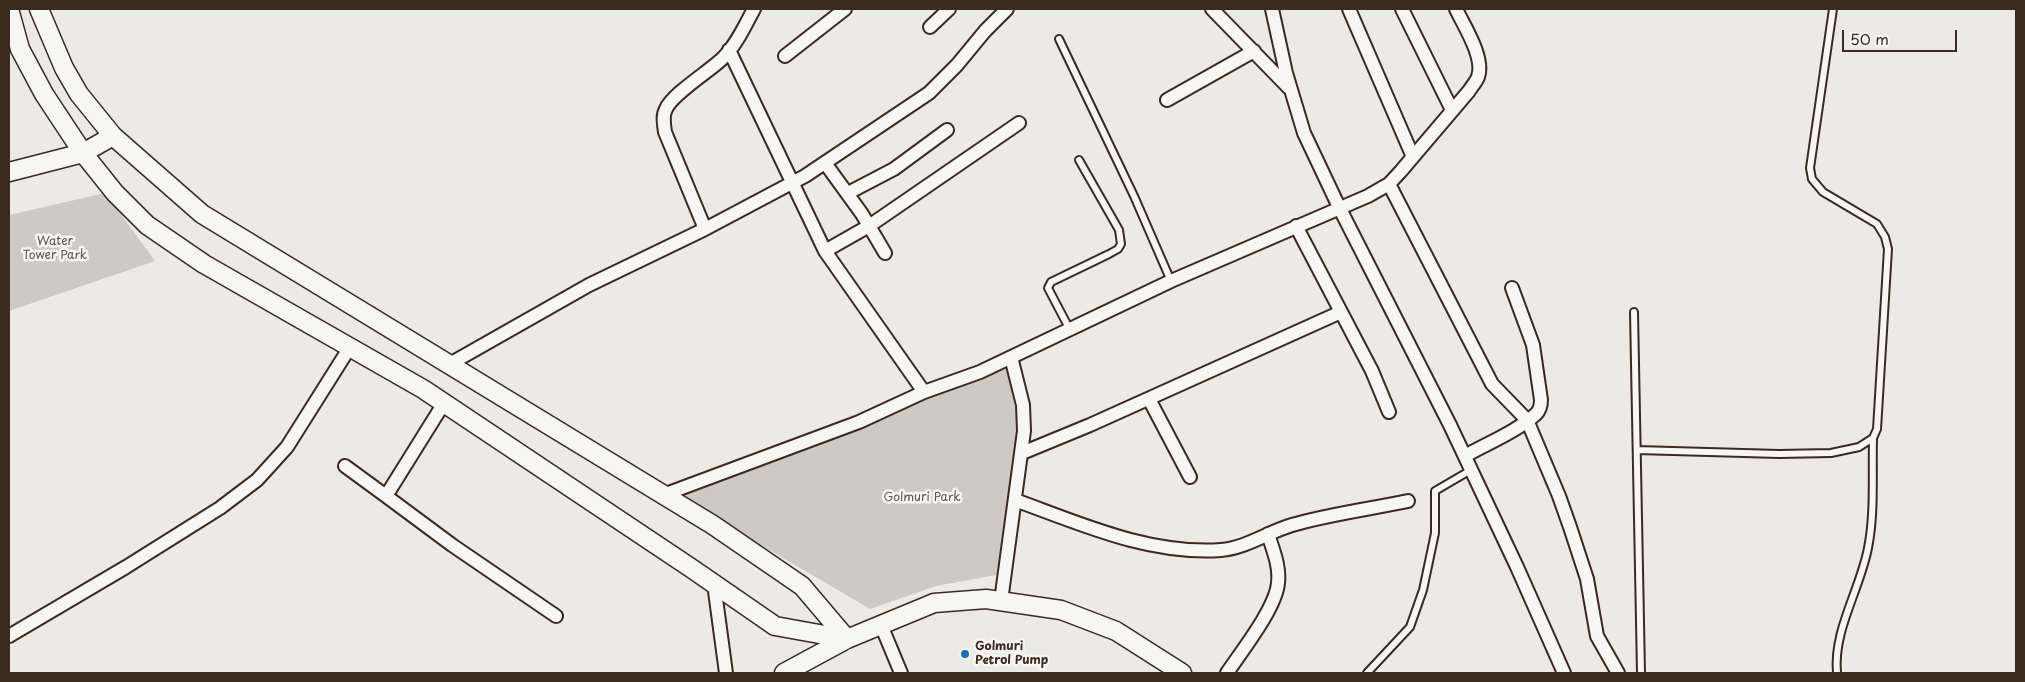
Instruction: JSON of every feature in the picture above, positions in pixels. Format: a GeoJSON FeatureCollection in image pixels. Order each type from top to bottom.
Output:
{"type":"FeatureCollection","features":[{"type":"Feature","properties":{"kind":"street"},"geometry":{"type":"LineString","coordinates":[[9,9],[20,49],[44,94],[83,152],[115,193],[147,225],[173,245],[444,403],[775,626],[846,639]]}},
{"type":"Feature","properties":{"kind":"street"},"geometry":{"type":"LineString","coordinates":[[39,9],[64,68],[79,94],[113,136],[202,214],[713,525],[802,586],[846,639]]}},
{"type":"Feature","properties":{"kind":"street"},"geometry":{"type":"LineString","coordinates":[[705,229],[664,132],[663,118],[666,107],[724,57],[741,34],[754,9]]}},
{"type":"Feature","properties":{"kind":"street"},"geometry":{"type":"LineString","coordinates":[[785,56],[845,9]]}},
{"type":"Feature","properties":{"kind":"street"},"geometry":{"type":"LineString","coordinates":[[930,27],[949,9]]}},
{"type":"Feature","properties":{"kind":"street"},"geometry":{"type":"LineString","coordinates":[[448,365],[589,285],[705,229],[792,184],[929,93],[957,65],[985,31],[1008,9]]}},
{"type":"Feature","properties":{"kind":"street"},"geometry":{"type":"LineString","coordinates":[[1212,9],[1291,90]]}},
{"type":"Feature","properties":{"kind":"street"},"geometry":{"type":"LineString","coordinates":[[1272,9],[1291,90],[1304,133],[1339,207],[1465,456],[1564,673]]}},
{"type":"Feature","properties":{"kind":"street"},"geometry":{"type":"LineString","coordinates":[[1349,9],[1413,158]]}},
{"type":"Feature","properties":{"kind":"street"},"geometry":{"type":"LineString","coordinates":[[1402,9],[1452,110]]}},
{"type":"Feature","properties":{"kind":"street"},"geometry":{"type":"LineString","coordinates":[[663,495],[859,422],[924,392],[980,372],[1171,281],[1368,196],[1389,184],[1413,158],[1478,77],[1480,65],[1456,9]]}},
{"type":"Feature","properties":{"kind":"street"},"geometry":{"type":"LineString","coordinates":[[729,50],[825,250],[924,392]]}},
{"type":"Feature","properties":{"kind":"street"},"geometry":{"type":"LineString","coordinates":[[1167,100],[1254,51]]}},
{"type":"Feature","properties":{"kind":"street"},"geometry":{"type":"LineString","coordinates":[[825,250],[869,226],[1019,123]]}},
{"type":"Feature","properties":{"kind":"street"},"geometry":{"type":"LineString","coordinates":[[848,193],[894,169],[947,130]]}},
{"type":"Feature","properties":{"kind":"street"},"geometry":{"type":"LineString","coordinates":[[9,172],[83,152],[113,136]]}},
{"type":"Feature","properties":{"kind":"street"},"geometry":{"type":"LineString","coordinates":[[825,163],[848,193],[885,253]]}},
{"type":"Feature","properties":{"kind":"street"},"geometry":{"type":"LineString","coordinates":[[1389,184],[1492,384],[1526,420],[1559,496],[1570,527],[1586,579],[1598,636],[1618,673]]}},
{"type":"Feature","properties":{"kind":"street"},"geometry":{"type":"LineString","coordinates":[[1296,226],[1372,371],[1389,412]]}},
{"type":"Feature","properties":{"kind":"street"},"geometry":{"type":"LineString","coordinates":[[1465,456],[1526,420],[1540,408],[1542,400],[1533,345],[1512,288]]}},
{"type":"Feature","properties":{"kind":"street"},"geometry":{"type":"LineString","coordinates":[[1022,453],[1090,426],[1341,312]]}},
{"type":"Feature","properties":{"kind":"street"},"geometry":{"type":"LineString","coordinates":[[9,636],[220,508],[257,480],[288,447],[350,347]]}},
{"type":"Feature","properties":{"kind":"street"},"geometry":{"type":"LineString","coordinates":[[1000,601],[1024,431],[1022,405],[1011,357]]}},
{"type":"Feature","properties":{"kind":"street"},"geometry":{"type":"LineString","coordinates":[[1148,399],[1190,477]]}},
{"type":"Feature","properties":{"kind":"street"},"geometry":{"type":"LineString","coordinates":[[386,496],[444,403]]}},
{"type":"Feature","properties":{"kind":"street"},"geometry":{"type":"LineString","coordinates":[[345,466],[452,545],[556,616]]}},
{"type":"Feature","properties":{"kind":"street"},"geometry":{"type":"LineString","coordinates":[[1015,500],[1109,534],[1180,549],[1228,549],[1302,522],[1408,501]]}},
{"type":"Feature","properties":{"kind":"street"},"geometry":{"type":"LineString","coordinates":[[1227,673],[1259,625],[1275,596],[1278,574],[1268,534]]}},
{"type":"Feature","properties":{"kind":"street"},"geometry":{"type":"LineString","coordinates":[[714,584],[726,673]]}},
{"type":"Feature","properties":{"kind":"street"},"geometry":{"type":"LineString","coordinates":[[784,673],[803,669],[846,639],[934,603],[986,598],[1061,610],[1116,631],[1176,671]]}},
{"type":"Feature","properties":{"kind":"street"},"geometry":{"type":"LineString","coordinates":[[881,625],[901,673]]}},
{"type":"Feature","properties":{"kind":"lane"},"geometry":{"type":"LineString","coordinates":[[1833,9],[1810,168],[1812,179],[1823,192],[1877,224],[1885,237],[1888,249],[1877,429],[1873,438],[1871,526],[1863,568],[1838,644],[1836,658],[1837,673]]}},
{"type":"Feature","properties":{"kind":"lane"},"geometry":{"type":"LineString","coordinates":[[1059,39],[1134,196],[1171,281]]}},
{"type":"Feature","properties":{"kind":"lane"},"geometry":{"type":"LineString","coordinates":[[1069,328],[1051,296],[1048,288],[1051,282],[1118,249],[1121,244],[1120,230],[1080,160]]}},
{"type":"Feature","properties":{"kind":"lane"},"geometry":{"type":"LineString","coordinates":[[1634,312],[1641,673]]}},
{"type":"Feature","properties":{"kind":"lane"},"geometry":{"type":"LineString","coordinates":[[1637,450],[1779,454],[1831,453],[1859,448],[1873,438]]}},
{"type":"Feature","properties":{"kind":"lane"},"geometry":{"type":"LineString","coordinates":[[1367,673],[1410,627],[1423,590],[1435,533],[1435,491],[1471,470]]}},
{"type":"Feature","properties":{"kind":"green space","name":"Water Tower Park"},"geometry":{"type":"Polygon","coordinates":[[[105,193],[155,261],[9,311],[9,215],[105,193]]]}},
{"type":"Feature","properties":{"kind":"green space","name":"Golmuri Park"},"geometry":{"type":"Polygon","coordinates":[[[1008,369],[1019,432],[1001,574],[936,586],[870,609],[676,495],[749,471],[834,439],[988,373],[1008,369]]]}},
{"type":"Feature","properties":{"kind":"place","name":"Golmuri Petrol Pump"},"geometry":{"type":"Point","coordinates":[965,654]}}]}
